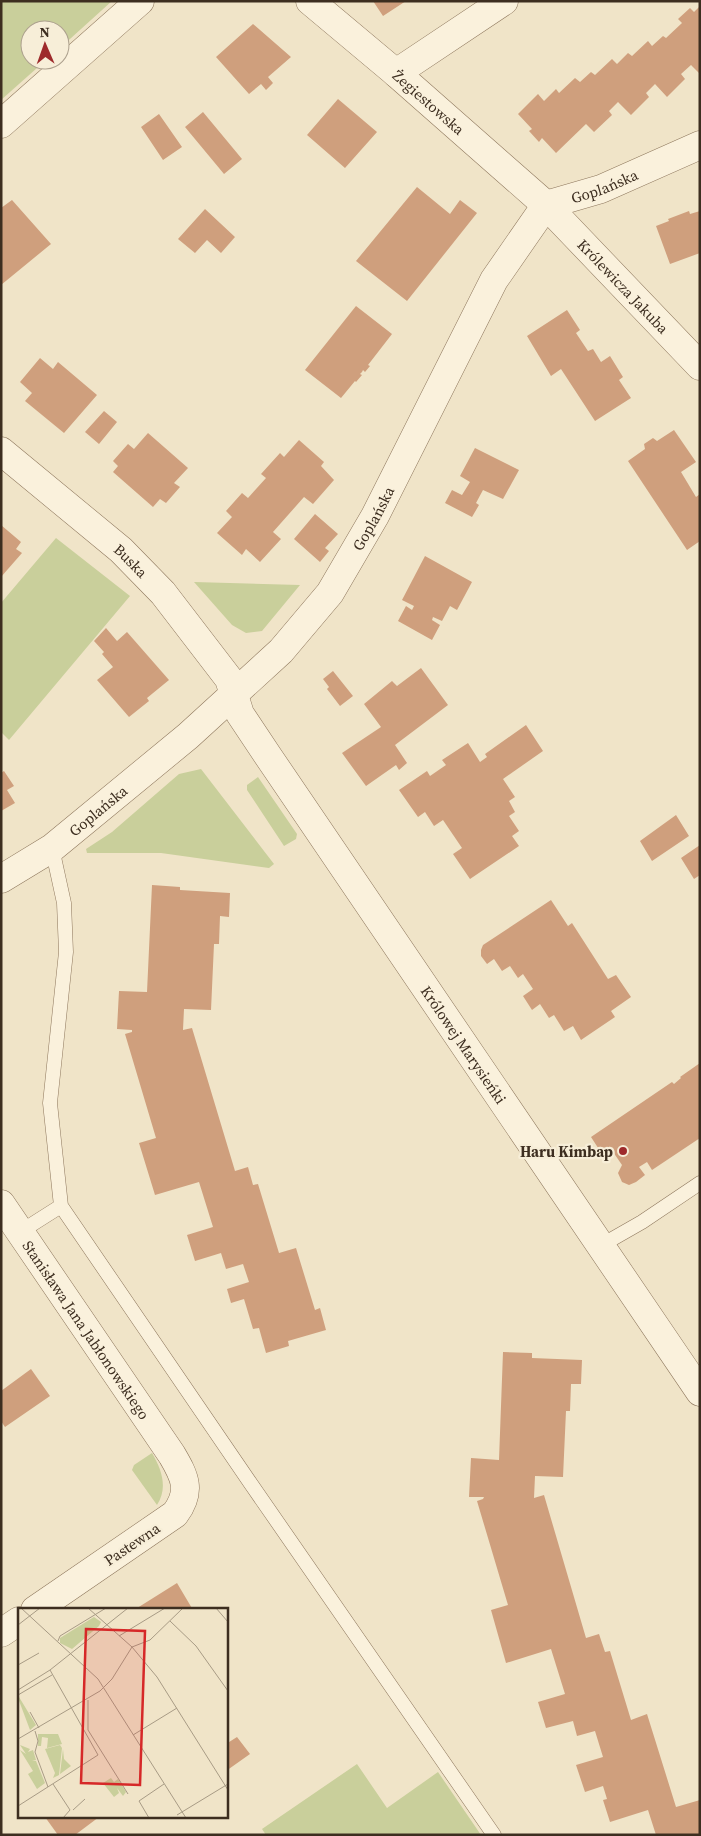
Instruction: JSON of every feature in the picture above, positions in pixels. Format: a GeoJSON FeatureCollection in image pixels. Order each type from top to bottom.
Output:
{"type":"FeatureCollection","features":[{"type":"Feature","properties":{"kind":"street"},"geometry":{"type":"LineString","coordinates":[[1,124],[140,1]]}},
{"type":"Feature","properties":{"kind":"street","name":"Żegiestowska"},"geometry":{"type":"LineString","coordinates":[[310,1],[396,73],[546,205]]}},
{"type":"Feature","properties":{"kind":"street"},"geometry":{"type":"LineString","coordinates":[[396,73],[504,1]]}},
{"type":"Feature","properties":{"kind":"street","name":"Goplańska"},"geometry":{"type":"LineString","coordinates":[[1,879],[52,848],[188,736],[281,652],[330,593],[375,516],[494,280],[546,205],[601,190],[700,145]]}},
{"type":"Feature","properties":{"kind":"street","name":"Królewicza Jakuba"},"geometry":{"type":"LineString","coordinates":[[546,205],[700,366]]}},
{"type":"Feature","properties":{"kind":"street","name":"Buska"},"geometry":{"type":"LineString","coordinates":[[1,451],[121,550],[163,593],[229,679],[234,695]]}},
{"type":"Feature","properties":{"kind":"street","name":"Królowej Marysieńki"},"geometry":{"type":"LineString","coordinates":[[234,695],[240,714],[268,756],[700,1392]]}},
{"type":"Feature","properties":{"kind":"street","name":"Stanisława Jana Jabłonowskiego"},"geometry":{"type":"LineString","coordinates":[[1,1204],[172,1455]]}},
{"type":"Feature","properties":{"kind":"street","name":"Pastewna"},"geometry":{"type":"LineString","coordinates":[[38,1608],[175,1514],[182,1504],[186,1492],[185,1480],[172,1455]]}},
{"type":"Feature","properties":{"kind":"street"},"geometry":{"type":"LineString","coordinates":[[1,1633],[18,1622]]}},
{"type":"Feature","properties":{"kind":"lane"},"geometry":{"type":"LineString","coordinates":[[52,848],[64,903],[66,952],[50,1103],[61,1206],[494,1835]]}},
{"type":"Feature","properties":{"kind":"lane"},"geometry":{"type":"LineString","coordinates":[[600,1246],[642,1222],[700,1183]]}},
{"type":"Feature","properties":{"kind":"lane"},"geometry":{"type":"LineString","coordinates":[[20,1232],[61,1206]]}},
{"type":"Feature","properties":{"kind":"green space"},"geometry":{"type":"Polygon","coordinates":[[[1,1],[112,1],[70,39],[70,20],[20,20],[20,70],[35,70],[1,100],[1,1]]]}},
{"type":"Feature","properties":{"kind":"green space"},"geometry":{"type":"Polygon","coordinates":[[[56,538],[130,596],[9,740],[1,732],[1,603],[56,538]]]}},
{"type":"Feature","properties":{"kind":"green space"},"geometry":{"type":"Polygon","coordinates":[[[194,582],[300,585],[262,631],[246,633],[232,625],[194,582]]]}},
{"type":"Feature","properties":{"kind":"green space"},"geometry":{"type":"Polygon","coordinates":[[[201,769],[274,864],[269,868],[161,853],[87,853],[86,849],[112,832],[179,774],[201,769]]]}},
{"type":"Feature","properties":{"kind":"green space"},"geometry":{"type":"Polygon","coordinates":[[[258,777],[297,834],[296,839],[284,846],[247,790],[247,785],[258,777]]]}},
{"type":"Feature","properties":{"kind":"green space"},"geometry":{"type":"Polygon","coordinates":[[[152,1453],[161,1472],[163,1486],[157,1505],[132,1470],[134,1465],[152,1453]]]}},
{"type":"Feature","properties":{"kind":"green space"},"geometry":{"type":"Polygon","coordinates":[[[357,1764],[387,1808],[438,1772],[481,1835],[266,1835],[262,1829],[357,1764]]]}},
{"type":"Feature","properties":{"kind":"building"},"geometry":{"type":"Polygon","coordinates":[[[373,1],[406,1],[383,16],[373,1]]]}},
{"type":"Feature","properties":{"kind":"building"},"geometry":{"type":"Polygon","coordinates":[[[700,6],[700,74],[691,65],[681,74],[685,79],[667,97],[655,84],[646,93],[649,97],[631,115],[618,102],[609,111],[612,115],[594,132],[586,124],[556,153],[542,138],[539,142],[529,131],[532,129],[518,114],[538,94],[544,101],[556,89],[559,93],[575,78],[580,82],[591,72],[595,75],[612,59],[617,64],[628,53],[632,56],[648,41],[652,46],[663,36],[666,38],[682,23],[678,19],[690,8],[694,12],[700,6]]]}},
{"type":"Feature","properties":{"kind":"building"},"geometry":{"type":"Polygon","coordinates":[[[253,24],[291,57],[268,77],[273,83],[266,90],[261,84],[249,94],[216,57],[253,24]]]}},
{"type":"Feature","properties":{"kind":"building"},"geometry":{"type":"Polygon","coordinates":[[[338,99],[377,132],[345,168],[307,135],[338,99]]]}},
{"type":"Feature","properties":{"kind":"building"},"geometry":{"type":"Polygon","coordinates":[[[203,112],[242,159],[224,174],[185,127],[203,112]]]}},
{"type":"Feature","properties":{"kind":"building"},"geometry":{"type":"Polygon","coordinates":[[[159,114],[182,147],[163,160],[141,127],[159,114]]]}},
{"type":"Feature","properties":{"kind":"building"},"geometry":{"type":"Polygon","coordinates":[[[417,187],[450,214],[460,200],[477,213],[407,301],[356,261],[417,187]]]}},
{"type":"Feature","properties":{"kind":"building"},"geometry":{"type":"Polygon","coordinates":[[[12,200],[51,244],[1,285],[1,208],[12,200]]]}},
{"type":"Feature","properties":{"kind":"building"},"geometry":{"type":"Polygon","coordinates":[[[205,209],[235,237],[221,253],[207,240],[195,253],[178,239],[205,209]]]}},
{"type":"Feature","properties":{"kind":"building"},"geometry":{"type":"Polygon","coordinates":[[[689,211],[690,214],[700,211],[700,253],[670,264],[656,226],[689,211]]]}},
{"type":"Feature","properties":{"kind":"building"},"geometry":{"type":"Polygon","coordinates":[[[356,306],[392,334],[368,365],[370,366],[365,372],[363,370],[360,374],[362,375],[341,398],[305,370],[356,306]]]}},
{"type":"Feature","properties":{"kind":"building"},"geometry":{"type":"Polygon","coordinates":[[[567,310],[580,330],[576,333],[588,351],[593,349],[601,362],[610,356],[623,377],[619,380],[631,398],[595,421],[561,369],[551,376],[527,336],[567,310]]]}},
{"type":"Feature","properties":{"kind":"building"},"geometry":{"type":"Polygon","coordinates":[[[40,358],[53,369],[58,362],[97,395],[64,433],[25,401],[32,393],[20,382],[40,358]]]}},
{"type":"Feature","properties":{"kind":"building"},"geometry":{"type":"Polygon","coordinates":[[[104,411],[117,422],[99,444],[85,432],[104,411]]]}},
{"type":"Feature","properties":{"kind":"building"},"geometry":{"type":"Polygon","coordinates":[[[674,430],[696,462],[681,472],[696,497],[700,494],[700,541],[687,550],[628,461],[645,449],[644,444],[653,438],[657,441],[674,430]]]}},
{"type":"Feature","properties":{"kind":"building"},"geometry":{"type":"Polygon","coordinates":[[[148,433],[188,468],[174,483],[180,487],[166,503],[160,499],[153,507],[113,472],[118,466],[113,461],[128,444],[134,449],[148,433]]]}},
{"type":"Feature","properties":{"kind":"building"},"geometry":{"type":"Polygon","coordinates":[[[299,440],[324,462],[321,466],[334,480],[313,504],[304,497],[273,532],[281,539],[260,562],[246,549],[242,555],[217,533],[232,517],[226,511],[242,493],[248,498],[266,478],[261,474],[280,453],[284,457],[299,440]]]}},
{"type":"Feature","properties":{"kind":"building"},"geometry":{"type":"Polygon","coordinates":[[[475,448],[519,470],[503,499],[483,490],[476,503],[479,505],[472,517],[445,503],[452,490],[462,495],[470,482],[460,476],[475,448]]]}},
{"type":"Feature","properties":{"kind":"building"},"geometry":{"type":"Polygon","coordinates":[[[315,514],[338,534],[325,548],[329,551],[320,562],[294,539],[315,514]]]}},
{"type":"Feature","properties":{"kind":"building"},"geometry":{"type":"Polygon","coordinates":[[[1,525],[21,542],[16,549],[22,553],[1,577],[1,525]]]}},
{"type":"Feature","properties":{"kind":"building"},"geometry":{"type":"Polygon","coordinates":[[[425,556],[472,582],[457,610],[450,606],[442,621],[433,617],[432,620],[440,625],[432,640],[398,621],[406,606],[412,610],[414,606],[402,600],[425,556]]]}},
{"type":"Feature","properties":{"kind":"building"},"geometry":{"type":"Polygon","coordinates":[[[106,628],[117,641],[127,632],[169,680],[147,698],[149,701],[129,717],[97,680],[113,667],[102,654],[104,652],[94,641],[106,628]]]}},
{"type":"Feature","properties":{"kind":"building"},"geometry":{"type":"Polygon","coordinates":[[[421,668],[448,705],[395,745],[407,763],[399,770],[396,765],[366,786],[342,753],[381,727],[364,704],[392,681],[397,686],[421,668]]]}},
{"type":"Feature","properties":{"kind":"building"},"geometry":{"type":"Polygon","coordinates":[[[333,671],[353,696],[340,706],[327,689],[329,687],[323,679],[333,671]]]}},
{"type":"Feature","properties":{"kind":"building"},"geometry":{"type":"Polygon","coordinates":[[[526,725],[543,751],[503,779],[515,797],[509,801],[515,812],[509,816],[519,831],[512,836],[519,846],[470,879],[453,854],[462,848],[443,820],[434,826],[425,812],[418,817],[399,790],[427,771],[430,776],[446,765],[442,760],[468,743],[480,762],[487,757],[485,754],[526,725]]]}},
{"type":"Feature","properties":{"kind":"building"},"geometry":{"type":"Polygon","coordinates":[[[4,771],[14,786],[7,790],[15,803],[1,811],[1,773],[4,771]]]}},
{"type":"Feature","properties":{"kind":"building"},"geometry":{"type":"Polygon","coordinates":[[[676,815],[689,836],[652,861],[640,841],[676,815]]]}},
{"type":"Feature","properties":{"kind":"building"},"geometry":{"type":"Polygon","coordinates":[[[700,845],[700,875],[694,879],[681,858],[700,845]]]}},
{"type":"Feature","properties":{"kind":"building"},"geometry":{"type":"Polygon","coordinates":[[[152,885],[180,887],[180,890],[230,893],[229,917],[220,916],[219,944],[214,944],[211,1010],[184,1009],[183,1030],[192,1028],[235,1171],[248,1167],[253,1185],[258,1184],[279,1253],[296,1248],[315,1310],[320,1308],[326,1330],[288,1341],[289,1346],[266,1353],[259,1328],[253,1329],[244,1299],[231,1303],[227,1289],[249,1282],[243,1264],[226,1269],[221,1253],[195,1261],[187,1235],[213,1227],[199,1182],[155,1195],[139,1143],[156,1138],[125,1034],[132,1032],[132,1030],[117,1029],[119,991],[147,992],[152,885]]]}},
{"type":"Feature","properties":{"kind":"building"},"geometry":{"type":"Polygon","coordinates":[[[551,900],[568,926],[572,923],[608,979],[616,975],[631,997],[611,1011],[615,1017],[581,1040],[573,1026],[564,1031],[554,1015],[549,1018],[540,1004],[532,1010],[523,996],[533,989],[523,974],[518,978],[510,966],[502,971],[494,959],[487,964],[481,956],[483,945],[551,900]]]}},
{"type":"Feature","properties":{"kind":"building"},"geometry":{"type":"Polygon","coordinates":[[[700,1063],[700,1138],[652,1170],[647,1162],[639,1167],[645,1175],[636,1182],[629,1185],[622,1182],[618,1173],[622,1165],[611,1149],[602,1154],[591,1137],[672,1082],[674,1084],[680,1077],[700,1063]]]}},
{"type":"Feature","properties":{"kind":"building"},"geometry":{"type":"Polygon","coordinates":[[[503,1352],[532,1353],[532,1358],[582,1360],[581,1384],[571,1384],[570,1411],[566,1411],[563,1477],[535,1476],[534,1498],[544,1495],[586,1638],[599,1634],[605,1652],[610,1651],[631,1720],[647,1714],[676,1807],[700,1800],[700,1835],[656,1835],[648,1810],[610,1822],[603,1800],[607,1799],[603,1786],[585,1792],[576,1765],[603,1757],[595,1731],[577,1736],[573,1721],[546,1728],[538,1702],[565,1694],[551,1649],[506,1663],[491,1610],[508,1605],[477,1501],[484,1497],[469,1497],[471,1458],[499,1460],[503,1352]]]}},
{"type":"Feature","properties":{"kind":"building"},"geometry":{"type":"Polygon","coordinates":[[[31,1369],[50,1396],[5,1427],[1,1421],[1,1391],[31,1369]]]}},
{"type":"Feature","properties":{"kind":"building"},"geometry":{"type":"Polygon","coordinates":[[[177,1583],[192,1608],[137,1608],[177,1583]]]}},
{"type":"Feature","properties":{"kind":"building"},"geometry":{"type":"Polygon","coordinates":[[[237,1737],[250,1754],[228,1770],[228,1743],[237,1737]]]}},
{"type":"Feature","properties":{"kind":"building"},"geometry":{"type":"Polygon","coordinates":[[[46,1818],[98,1818],[75,1835],[58,1835],[46,1818]]]}},
{"type":"Feature","properties":{"kind":"place","name":"Haru Kimbap"},"geometry":{"type":"Point","coordinates":[623,1151]}}]}
